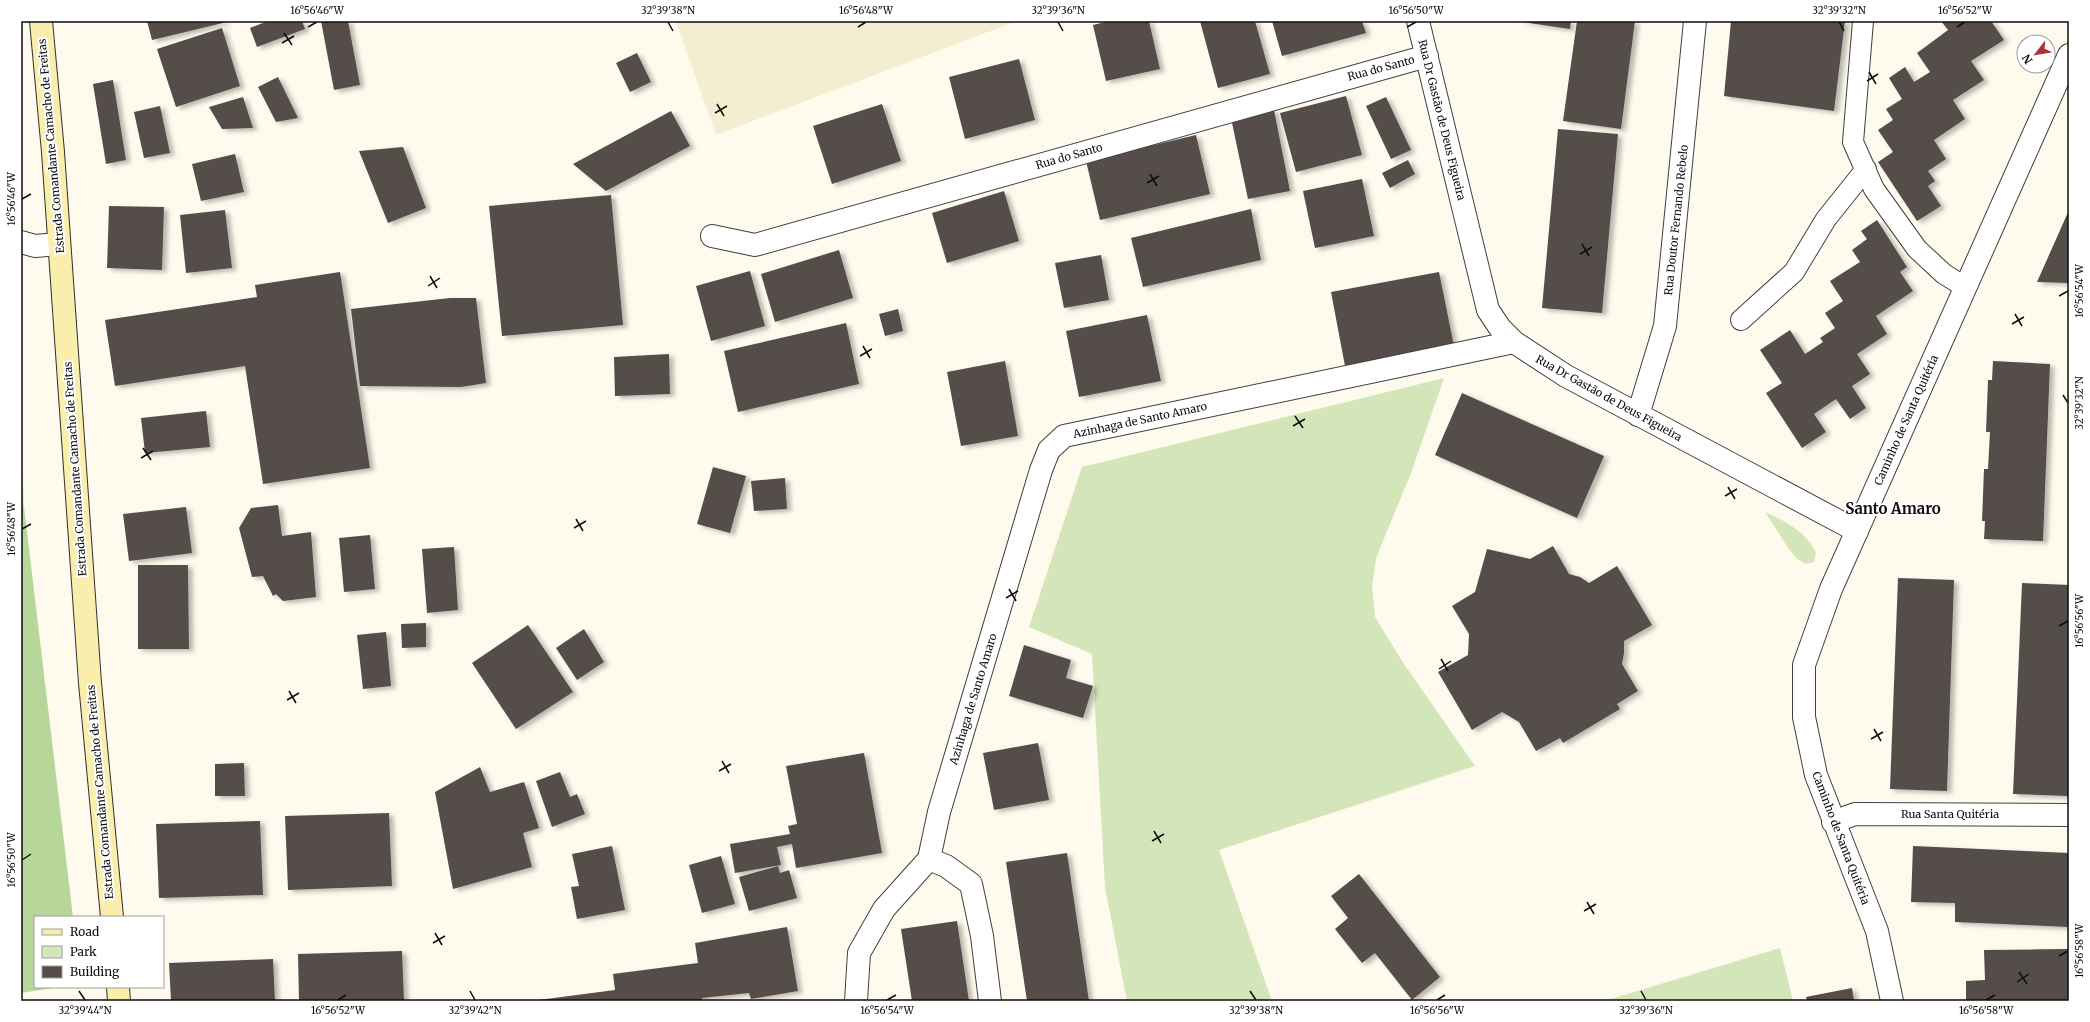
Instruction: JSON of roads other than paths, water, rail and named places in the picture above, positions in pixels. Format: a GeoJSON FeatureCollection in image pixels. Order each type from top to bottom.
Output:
{"type":"FeatureCollection","features":[{"type":"Feature","properties":{"kind":"main road","name":"Estrada Comandante Camacho de Freitas"},"geometry":{"type":"LineString","coordinates":[[40,21],[59,244],[90,683],[112,916]]}},
{"type":"Feature","properties":{"kind":"main road"},"geometry":{"type":"LineString","coordinates":[[118,988],[119,1001]]}},
{"type":"Feature","properties":{"kind":"street","name":"Rua Dr Gastão de Deus Figueira"},"geometry":{"type":"LineString","coordinates":[[1418,21],[1488,310],[1500,328],[1514,342],[1566,376],[1857,531]]}},
{"type":"Feature","properties":{"kind":"street","name":"Rua Doutor Fernando Rebelo"},"geometry":{"type":"LineString","coordinates":[[1638,415],[1665,326],[1695,21]]}},
{"type":"Feature","properties":{"kind":"street","name":"Caminho de Santa Quitéria"},"geometry":{"type":"LineString","coordinates":[[1892,1001],[1877,931],[1833,822],[1816,775],[1804,717],[1804,665],[1831,589],[2069,55]]}},
{"type":"Feature","properties":{"kind":"street","name":"Rua do Santo"},"geometry":{"type":"LineString","coordinates":[[712,236],[755,245],[1427,56]]}},
{"type":"Feature","properties":{"kind":"street"},"geometry":{"type":"LineString","coordinates":[[21,242],[35,246],[59,244]]}},
{"type":"Feature","properties":{"kind":"street","name":"Azinhaga de Santo Amaro"},"geometry":{"type":"LineString","coordinates":[[856,1001],[859,953],[884,909],[929,859],[939,812],[1041,470],[1049,450],[1064,436],[1514,342]]}},
{"type":"Feature","properties":{"kind":"street","name":"Rua Santa Quitéria"},"geometry":{"type":"LineString","coordinates":[[1833,822],[1855,814],[2069,815]]}},
{"type":"Feature","properties":{"kind":"street"},"geometry":{"type":"LineString","coordinates":[[929,859],[946,866],[971,884],[982,936],[990,1001]]}},
{"type":"Feature","properties":{"kind":"lane"},"geometry":{"type":"LineString","coordinates":[[1863,21],[1853,142],[1874,189],[1916,249],[1944,274],[1965,287]]}},
{"type":"Feature","properties":{"kind":"lane"},"geometry":{"type":"LineString","coordinates":[[1741,320],[1794,272],[1826,219],[1866,170]]}},
{"type":"Feature","properties":{"kind":"district","name":"Santo Amaro"},"geometry":{"type":"Point","coordinates":[1893,509]}}]}
